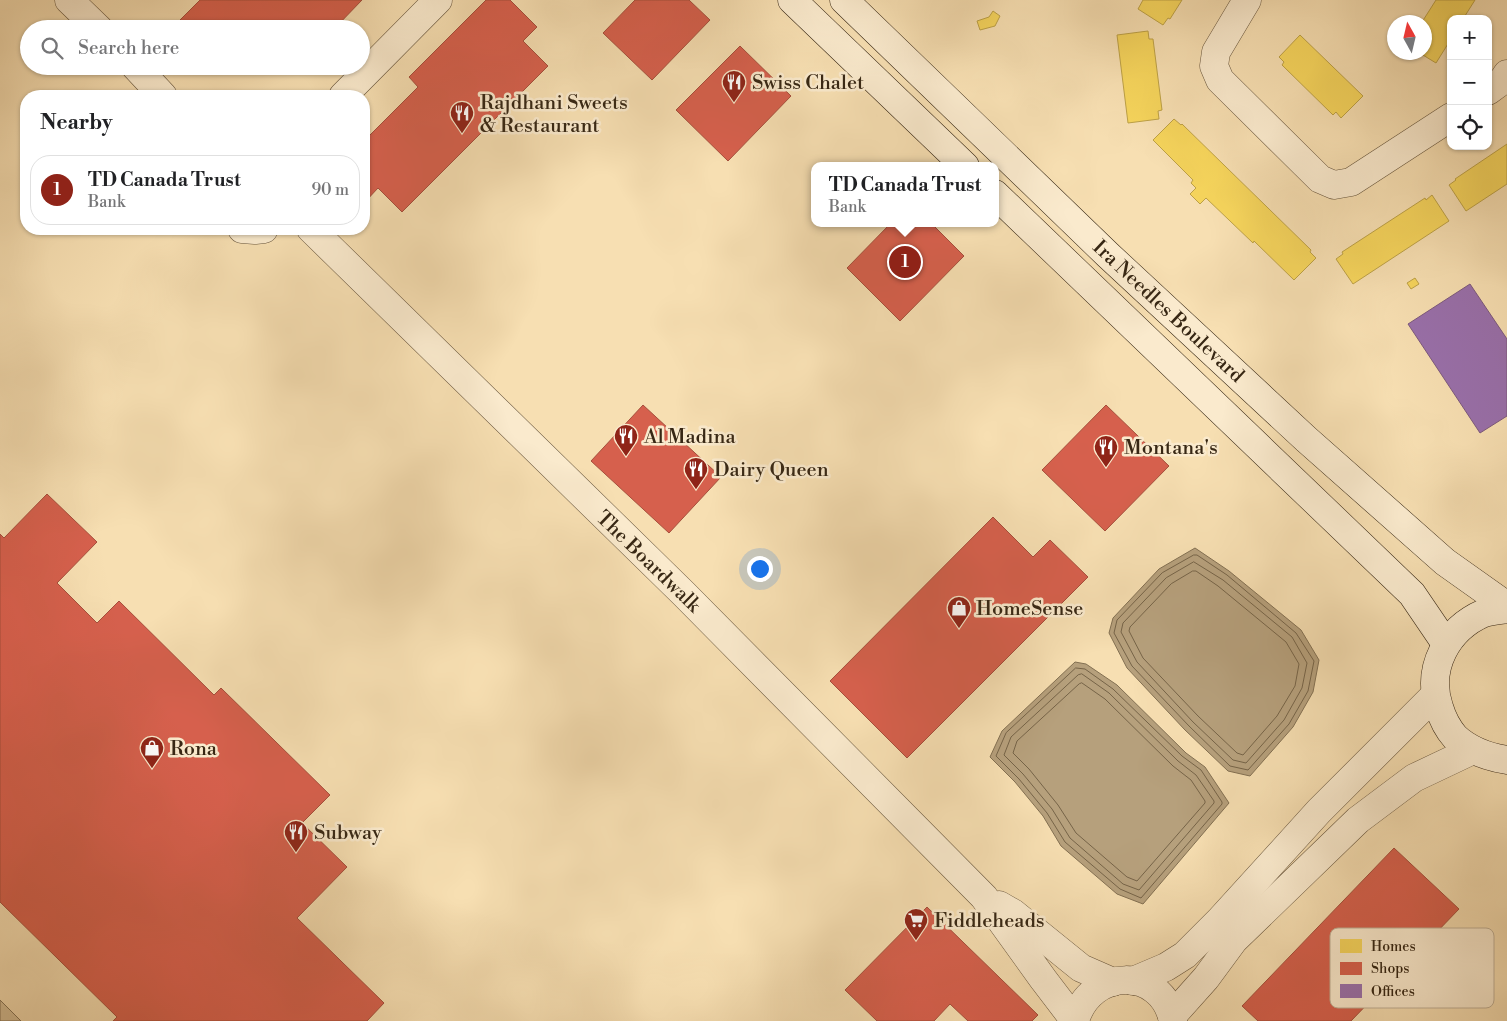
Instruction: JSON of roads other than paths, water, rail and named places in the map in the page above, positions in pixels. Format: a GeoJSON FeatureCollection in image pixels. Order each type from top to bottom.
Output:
{"type":"FeatureCollection","features":[{"type":"Feature","properties":{"kind":"street"},"geometry":{"type":"LineString","coordinates":[[69,0],[89,20]]}},
{"type":"Feature","properties":{"kind":"street"},"geometry":{"type":"LineString","coordinates":[[370,69],[438,0]]}},
{"type":"Feature","properties":{"kind":"street"},"geometry":{"type":"LineString","coordinates":[[792,0],[962,162]]}},
{"type":"Feature","properties":{"kind":"street","name":"Ira Needles Boulevard"},"geometry":{"type":"LineString","coordinates":[[844,0],[1108,255],[1306,439],[1445,562],[1507,608]]}},
{"type":"Feature","properties":{"kind":"street"},"geometry":{"type":"LineString","coordinates":[[1247,0],[1216,52],[1214,66],[1220,80],[1320,179],[1334,185],[1351,182],[1447,119]]}},
{"type":"Feature","properties":{"kind":"street"},"geometry":{"type":"LineString","coordinates":[[1492,88],[1503,80],[1507,74]]}},
{"type":"Feature","properties":{"kind":"street"},"geometry":{"type":"LineString","coordinates":[[143,75],[157,90]]}},
{"type":"Feature","properties":{"kind":"street"},"geometry":{"type":"LineString","coordinates":[[349,90],[364,75]]}},
{"type":"Feature","properties":{"kind":"street","name":"Ira Needles Boulevard"},"geometry":{"type":"LineString","coordinates":[[999,198],[1412,594],[1446,644]]}},
{"type":"Feature","properties":{"kind":"street","name":"The Boardwalk"},"geometry":{"type":"LineString","coordinates":[[317,235],[691,601],[984,897],[1075,1021]]}},
{"type":"Feature","properties":{"kind":"street"},"geometry":{"type":"LineString","coordinates":[[1507,608],[1485,613],[1463,625],[1446,644],[1438,660],[1435,677],[1435,695],[1442,717],[1455,737],[1473,750],[1490,758],[1507,760]]}},
{"type":"Feature","properties":{"kind":"street"},"geometry":{"type":"LineString","coordinates":[[1075,1021],[1082,1004],[1088,996],[1103,985],[1123,981],[1166,967],[1185,955],[1220,920],[1319,811],[1435,695]]}},
{"type":"Feature","properties":{"kind":"street"},"geometry":{"type":"LineString","coordinates":[[1173,1018],[1234,940],[1358,820],[1414,778],[1473,750]]}},
{"type":"Feature","properties":{"kind":"street","name":"The Boardwalk"},"geometry":{"type":"LineString","coordinates":[[984,897],[1012,913],[1081,968],[1151,988],[1165,1001],[1173,1018]]}},
{"type":"Feature","properties":{"kind":"water"},"geometry":{"type":"Polygon","coordinates":[[[1195,548],[1229,571],[1301,630],[1319,660],[1313,692],[1293,727],[1250,776],[1228,771],[1185,730],[1127,668],[1109,633],[1113,618],[1159,569],[1195,548]]]}},
{"type":"Feature","properties":{"kind":"water"},"geometry":{"type":"Polygon","coordinates":[[[1075,662],[1086,664],[1117,685],[1186,753],[1205,767],[1229,803],[1143,904],[1117,894],[1061,846],[1043,816],[1015,782],[990,757],[1002,731],[1075,662]]]}},
{"type":"Feature","properties":{"kind":"place","name":"Swiss Chalet"},"geometry":{"type":"Point","coordinates":[734,103]}},
{"type":"Feature","properties":{"kind":"place","name":"Rajdhani Sweets & Restaurant"},"geometry":{"type":"Point","coordinates":[462,134]}},
{"type":"Feature","properties":{"kind":"place","name":"TD Canada Trust"},"geometry":{"type":"Point","coordinates":[905,262]}},
{"type":"Feature","properties":{"kind":"place","name":"Al Madina"},"geometry":{"type":"Point","coordinates":[626,457]}},
{"type":"Feature","properties":{"kind":"place","name":"Montana's"},"geometry":{"type":"Point","coordinates":[1106,468]}},
{"type":"Feature","properties":{"kind":"place","name":"Dairy Queen"},"geometry":{"type":"Point","coordinates":[696,490]}},
{"type":"Feature","properties":{"kind":"place","name":"HomeSense"},"geometry":{"type":"Point","coordinates":[959,629]}},
{"type":"Feature","properties":{"kind":"place","name":"Rona"},"geometry":{"type":"Point","coordinates":[152,769]}},
{"type":"Feature","properties":{"kind":"place","name":"Subway"},"geometry":{"type":"Point","coordinates":[296,853]}},
{"type":"Feature","properties":{"kind":"place","name":"Fiddleheads"},"geometry":{"type":"Point","coordinates":[916,941]}}]}
